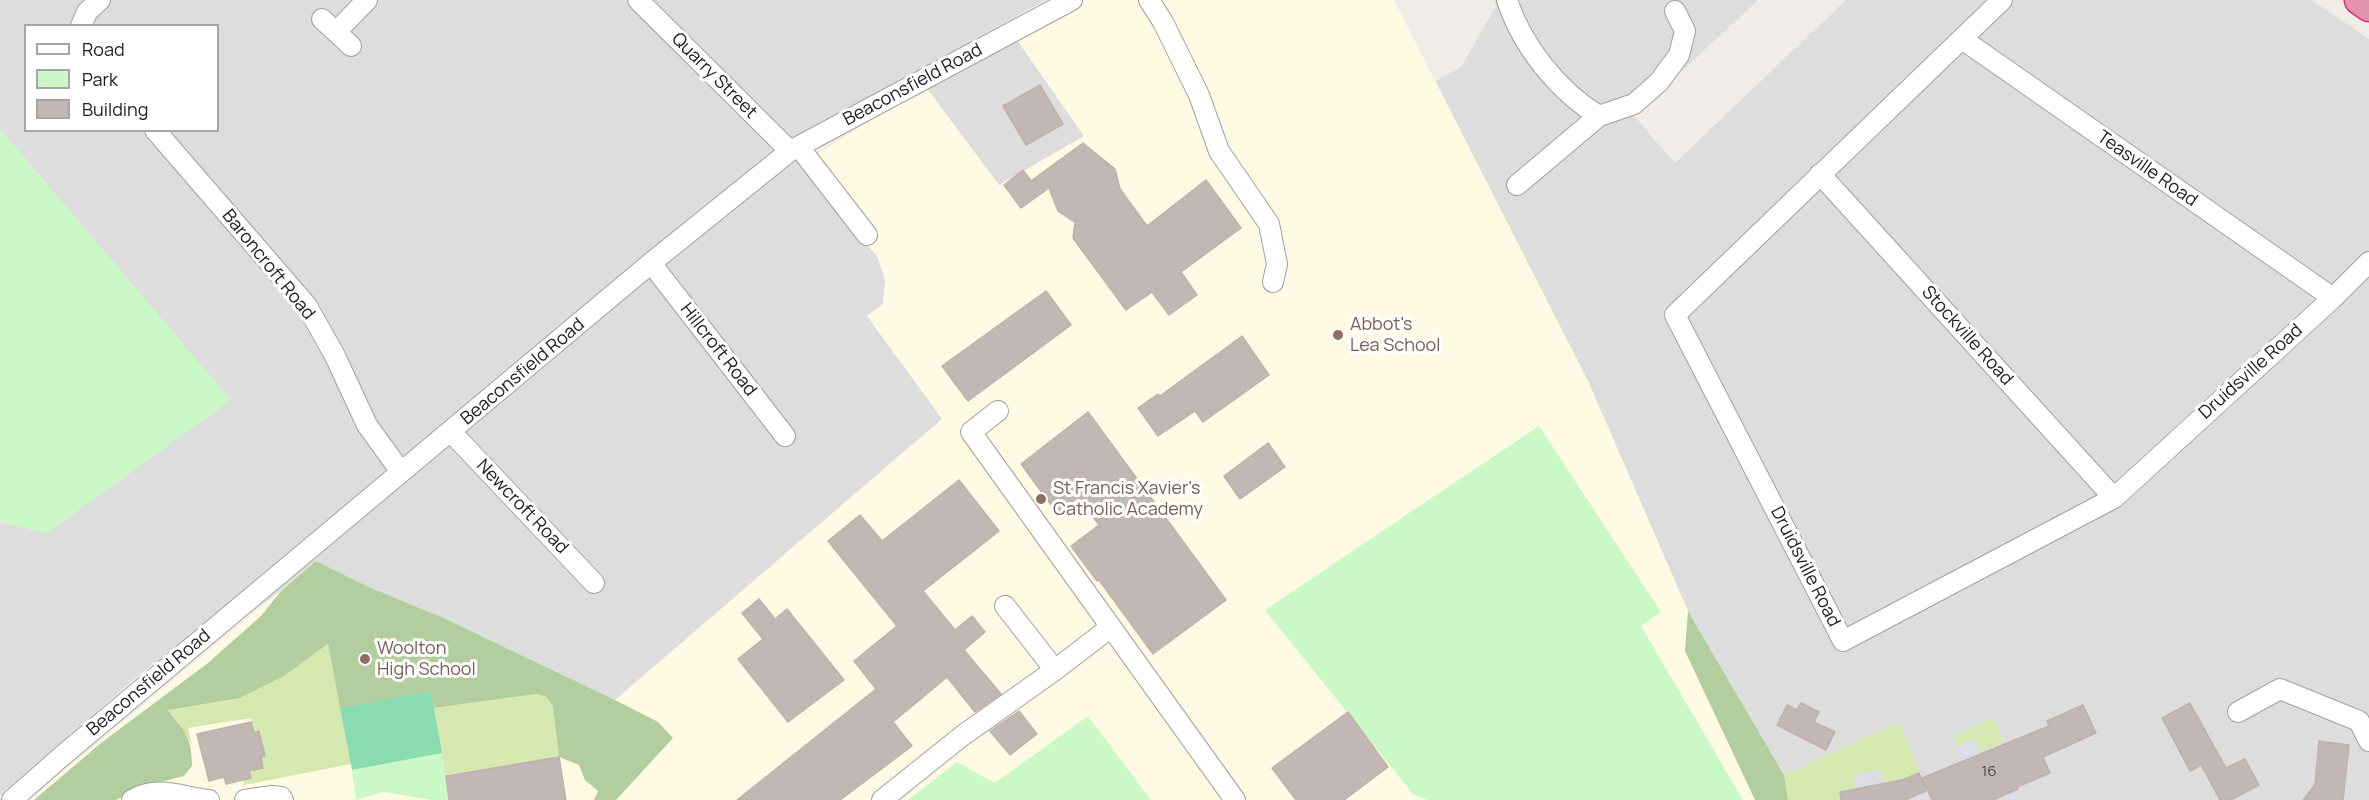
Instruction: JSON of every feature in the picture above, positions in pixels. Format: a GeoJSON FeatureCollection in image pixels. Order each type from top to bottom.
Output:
{"type":"FeatureCollection","features":[{"type":"Feature","properties":{"kind":"highway"},"geometry":{"type":"LineString","coordinates":[[2359,0],[2369,7]]}},
{"type":"Feature","properties":{"kind":"street"},"geometry":{"type":"LineString","coordinates":[[82,24],[87,12],[100,0]]}},
{"type":"Feature","properties":{"kind":"street"},"geometry":{"type":"LineString","coordinates":[[351,46],[329,25],[366,0]]}},
{"type":"Feature","properties":{"kind":"street","name":"Quarry Street"},"geometry":{"type":"LineString","coordinates":[[638,0],[795,149],[867,235]]}},
{"type":"Feature","properties":{"kind":"street","name":"Beaconsfield Road"},"geometry":{"type":"LineString","coordinates":[[12,800],[651,263],[795,149],[1069,0]]}},
{"type":"Feature","properties":{"kind":"street"},"geometry":{"type":"LineString","coordinates":[[1149,0],[1163,22],[1199,95],[1219,151],[1269,224],[1277,264],[1273,282]]}},
{"type":"Feature","properties":{"kind":"street"},"geometry":{"type":"LineString","coordinates":[[1507,0],[1515,23],[1535,56],[1562,85],[1599,116]]}},
{"type":"Feature","properties":{"kind":"street","name":"Druidsville Road"},"geometry":{"type":"LineString","coordinates":[[2002,0],[1675,315],[1843,641],[2114,498],[2333,298],[2369,262]]}},
{"type":"Feature","properties":{"kind":"street"},"geometry":{"type":"LineString","coordinates":[[1517,185],[1599,116],[1634,104],[1659,82],[1679,55],[1685,31],[1675,11]]}},
{"type":"Feature","properties":{"kind":"street","name":"Teasville Road"},"geometry":{"type":"LineString","coordinates":[[1962,39],[2333,298]]}},
{"type":"Feature","properties":{"kind":"street","name":"Baroncroft Road"},"geometry":{"type":"LineString","coordinates":[[157,132],[307,306],[335,356],[367,425],[401,472]]}},
{"type":"Feature","properties":{"kind":"street","name":"Stockville Road"},"geometry":{"type":"LineString","coordinates":[[1820,174],[2114,498]]}},
{"type":"Feature","properties":{"kind":"street","name":"Hillcroft Road"},"geometry":{"type":"LineString","coordinates":[[651,263],[785,436]]}},
{"type":"Feature","properties":{"kind":"street"},"geometry":{"type":"LineString","coordinates":[[999,411],[971,432],[1235,800]]}},
{"type":"Feature","properties":{"kind":"street","name":"Newcroft Road"},"geometry":{"type":"LineString","coordinates":[[451,432],[594,583]]}},
{"type":"Feature","properties":{"kind":"street"},"geometry":{"type":"LineString","coordinates":[[1005,606],[1055,670]]}},
{"type":"Feature","properties":{"kind":"street"},"geometry":{"type":"LineString","coordinates":[[882,800],[962,736],[1111,627]]}},
{"type":"Feature","properties":{"kind":"street"},"geometry":{"type":"LineString","coordinates":[[2238,712],[2280,690],[2359,721],[2369,741]]}},
{"type":"Feature","properties":{"kind":"street"},"geometry":{"type":"LineString","coordinates":[[132,800],[149,792],[164,792],[208,800]]}},
{"type":"Feature","properties":{"kind":"street"},"geometry":{"type":"LineString","coordinates":[[245,800],[272,796],[281,797],[283,800]]}},
{"type":"Feature","properties":{"kind":"shaded area"},"geometry":{"type":"Polygon","coordinates":[[[0,0],[1045,0],[789,144],[878,258],[885,280],[883,304],[867,316],[943,419],[615,700],[444,618],[316,562],[281,591],[163,672],[154,662],[0,795],[0,522],[47,533],[230,400],[0,129],[0,0]]]}},
{"type":"Feature","properties":{"kind":"shaded area"},"geometry":{"type":"Polygon","coordinates":[[[1088,0],[1394,0],[1588,381],[1688,611],[1784,775],[1788,800],[29,800],[316,561],[369,587],[444,618],[615,700],[942,419],[867,316],[883,304],[885,280],[878,258],[803,163],[925,86],[999,185],[1084,136],[1015,37],[1088,0]]]}},
{"type":"Feature","properties":{"kind":"shaded area"},"geometry":{"type":"Polygon","coordinates":[[[1494,0],[1758,0],[1634,116],[1675,163],[1846,0],[2312,0],[2369,39],[2369,800],[1788,800],[1783,775],[1688,611],[1588,381],[1434,82],[1461,67],[1496,6],[1494,0]]]}},
{"type":"Feature","properties":{"kind":"shaded area"},"geometry":{"type":"Polygon","coordinates":[[[1015,37],[1084,136],[999,186],[925,86],[1015,37]]]}},
{"type":"Feature","properties":{"kind":"shaded area"},"geometry":{"type":"Polygon","coordinates":[[[1974,739],[2001,797],[2018,789],[2000,746],[1982,753],[1981,751],[2001,744],[2005,745],[2023,791],[2015,794],[2017,800],[2001,800],[1993,784],[1962,763],[1957,747],[1974,739]]]}},
{"type":"Feature","properties":{"kind":"shaded area"},"geometry":{"type":"Polygon","coordinates":[[[1880,770],[1883,782],[1900,781],[1908,799],[1926,791],[1929,800],[1900,800],[1881,785],[1878,775],[1867,777],[1869,786],[1858,800],[1853,775],[1880,770]]]}},
{"type":"Feature","properties":{"kind":"green space"},"geometry":{"type":"Polygon","coordinates":[[[0,129],[231,400],[47,533],[0,522],[0,129]]]}},
{"type":"Feature","properties":{"kind":"green space"},"geometry":{"type":"Polygon","coordinates":[[[1539,426],[1661,612],[1641,626],[1743,800],[1428,800],[1413,794],[1265,610],[1539,426]]]}},
{"type":"Feature","properties":{"kind":"green space"},"geometry":{"type":"Polygon","coordinates":[[[316,561],[369,587],[444,618],[615,700],[658,722],[673,738],[616,800],[594,800],[598,791],[585,780],[579,765],[559,757],[553,707],[547,697],[536,694],[434,708],[431,692],[340,708],[328,644],[284,676],[240,698],[168,710],[183,730],[191,748],[192,766],[184,776],[146,786],[116,800],[34,800],[101,743],[208,663],[261,616],[281,591],[316,561]]]}},
{"type":"Feature","properties":{"kind":"green space"},"geometry":{"type":"Polygon","coordinates":[[[1688,611],[1784,775],[1788,800],[1755,800],[1685,651],[1688,611]]]}},
{"type":"Feature","properties":{"kind":"green space"},"geometry":{"type":"Polygon","coordinates":[[[328,644],[351,764],[244,785],[243,780],[251,778],[249,771],[263,768],[261,757],[265,756],[259,731],[254,733],[251,718],[188,728],[192,745],[178,721],[168,710],[240,698],[284,676],[328,644]]]}},
{"type":"Feature","properties":{"kind":"green space"},"geometry":{"type":"Polygon","coordinates":[[[431,691],[442,753],[352,770],[340,708],[431,691]]]}},
{"type":"Feature","properties":{"kind":"green space"},"geometry":{"type":"Polygon","coordinates":[[[536,694],[547,697],[553,707],[559,757],[445,775],[434,708],[536,694]]]}},
{"type":"Feature","properties":{"kind":"green space"},"geometry":{"type":"Polygon","coordinates":[[[1088,716],[1151,800],[908,800],[957,762],[995,783],[1088,716]]]}},
{"type":"Feature","properties":{"kind":"green space"},"geometry":{"type":"Polygon","coordinates":[[[1993,718],[2002,736],[2001,744],[1980,751],[1974,739],[1957,747],[1953,737],[1993,718]]]}},
{"type":"Feature","properties":{"kind":"green space"},"geometry":{"type":"Polygon","coordinates":[[[1899,722],[1919,773],[1902,780],[1883,782],[1880,770],[1853,775],[1858,800],[1788,800],[1784,775],[1899,722]]]}},
{"type":"Feature","properties":{"kind":"green space"},"geometry":{"type":"Polygon","coordinates":[[[442,753],[449,800],[431,800],[384,792],[356,800],[352,770],[442,753]]]}},
{"type":"Feature","properties":{"kind":"building"},"geometry":{"type":"Polygon","coordinates":[[[1040,85],[1063,124],[1026,145],[1003,106],[1040,85]]]}},
{"type":"Feature","properties":{"kind":"building"},"geometry":{"type":"Polygon","coordinates":[[[1083,143],[1115,169],[1120,189],[1147,226],[1206,180],[1241,228],[1181,272],[1197,295],[1169,315],[1152,292],[1126,310],[1073,238],[1075,222],[1058,211],[1049,188],[1021,208],[1004,185],[1023,170],[1031,181],[1083,143]]]}},
{"type":"Feature","properties":{"kind":"building"},"geometry":{"type":"Polygon","coordinates":[[[1046,291],[1071,325],[968,401],[942,366],[1046,291]]]}},
{"type":"Feature","properties":{"kind":"building"},"geometry":{"type":"Polygon","coordinates":[[[1242,336],[1269,375],[1203,422],[1195,411],[1158,436],[1138,408],[1158,394],[1160,396],[1242,336]]]}},
{"type":"Feature","properties":{"kind":"building"},"geometry":{"type":"Polygon","coordinates":[[[1088,412],[1226,600],[1153,654],[1071,546],[1099,525],[1079,497],[1057,513],[1021,464],[1088,412]]]}},
{"type":"Feature","properties":{"kind":"building"},"geometry":{"type":"Polygon","coordinates":[[[1268,443],[1285,467],[1240,499],[1224,476],[1268,443]]]}},
{"type":"Feature","properties":{"kind":"building"},"geometry":{"type":"Polygon","coordinates":[[[959,480],[999,531],[923,591],[955,630],[972,616],[985,632],[964,650],[1001,694],[975,712],[947,677],[893,722],[912,746],[840,800],[737,800],[876,689],[854,661],[897,626],[828,541],[860,515],[882,541],[959,480]]]}},
{"type":"Feature","properties":{"kind":"building"},"geometry":{"type":"Polygon","coordinates":[[[759,599],[775,619],[787,609],[844,680],[788,722],[738,659],[763,639],[742,613],[759,599]]]}},
{"type":"Feature","properties":{"kind":"building"},"geometry":{"type":"Polygon","coordinates":[[[1801,703],[1819,712],[1814,722],[1835,732],[1826,750],[1777,725],[1787,705],[1797,710],[1801,703]]]}},
{"type":"Feature","properties":{"kind":"building"},"geometry":{"type":"Polygon","coordinates":[[[2190,703],[2226,768],[2245,759],[2259,785],[2231,800],[2220,800],[2201,765],[2190,771],[2162,718],[2190,703]]]}},
{"type":"Feature","properties":{"kind":"building"},"geometry":{"type":"Polygon","coordinates":[[[2083,705],[2096,733],[2043,757],[2050,773],[1993,800],[1932,800],[1922,778],[2049,726],[2047,721],[2083,705]]]}},
{"type":"Feature","properties":{"kind":"building"},"geometry":{"type":"Polygon","coordinates":[[[1019,711],[1037,734],[1010,755],[990,731],[1019,711]]]}},
{"type":"Feature","properties":{"kind":"building"},"geometry":{"type":"Polygon","coordinates":[[[1348,712],[1388,767],[1344,800],[1296,800],[1272,768],[1348,712]]]}},
{"type":"Feature","properties":{"kind":"building"},"geometry":{"type":"Polygon","coordinates":[[[251,722],[254,733],[259,731],[265,756],[261,757],[263,768],[249,771],[251,778],[226,784],[224,777],[209,781],[197,734],[251,722]]]}},
{"type":"Feature","properties":{"kind":"building"},"geometry":{"type":"Polygon","coordinates":[[[2319,741],[2349,745],[2343,800],[2303,800],[2315,785],[2319,741]]]}},
{"type":"Feature","properties":{"kind":"building"},"geometry":{"type":"Polygon","coordinates":[[[559,757],[566,800],[449,800],[446,776],[559,757]]]}},
{"type":"Feature","properties":{"kind":"building"},"geometry":{"type":"Polygon","coordinates":[[[1919,773],[1926,791],[1905,800],[1841,800],[1840,792],[1902,780],[1919,773]]]}},
{"type":"Feature","properties":{"kind":"place","name":"Abbot's Lea School"},"geometry":{"type":"Point","coordinates":[1338,335]}},
{"type":"Feature","properties":{"kind":"place","name":"St Francis Xavier's Catholic Academy"},"geometry":{"type":"Point","coordinates":[1041,499]}},
{"type":"Feature","properties":{"kind":"place","name":"Woolton High School"},"geometry":{"type":"Point","coordinates":[365,659]}}]}
